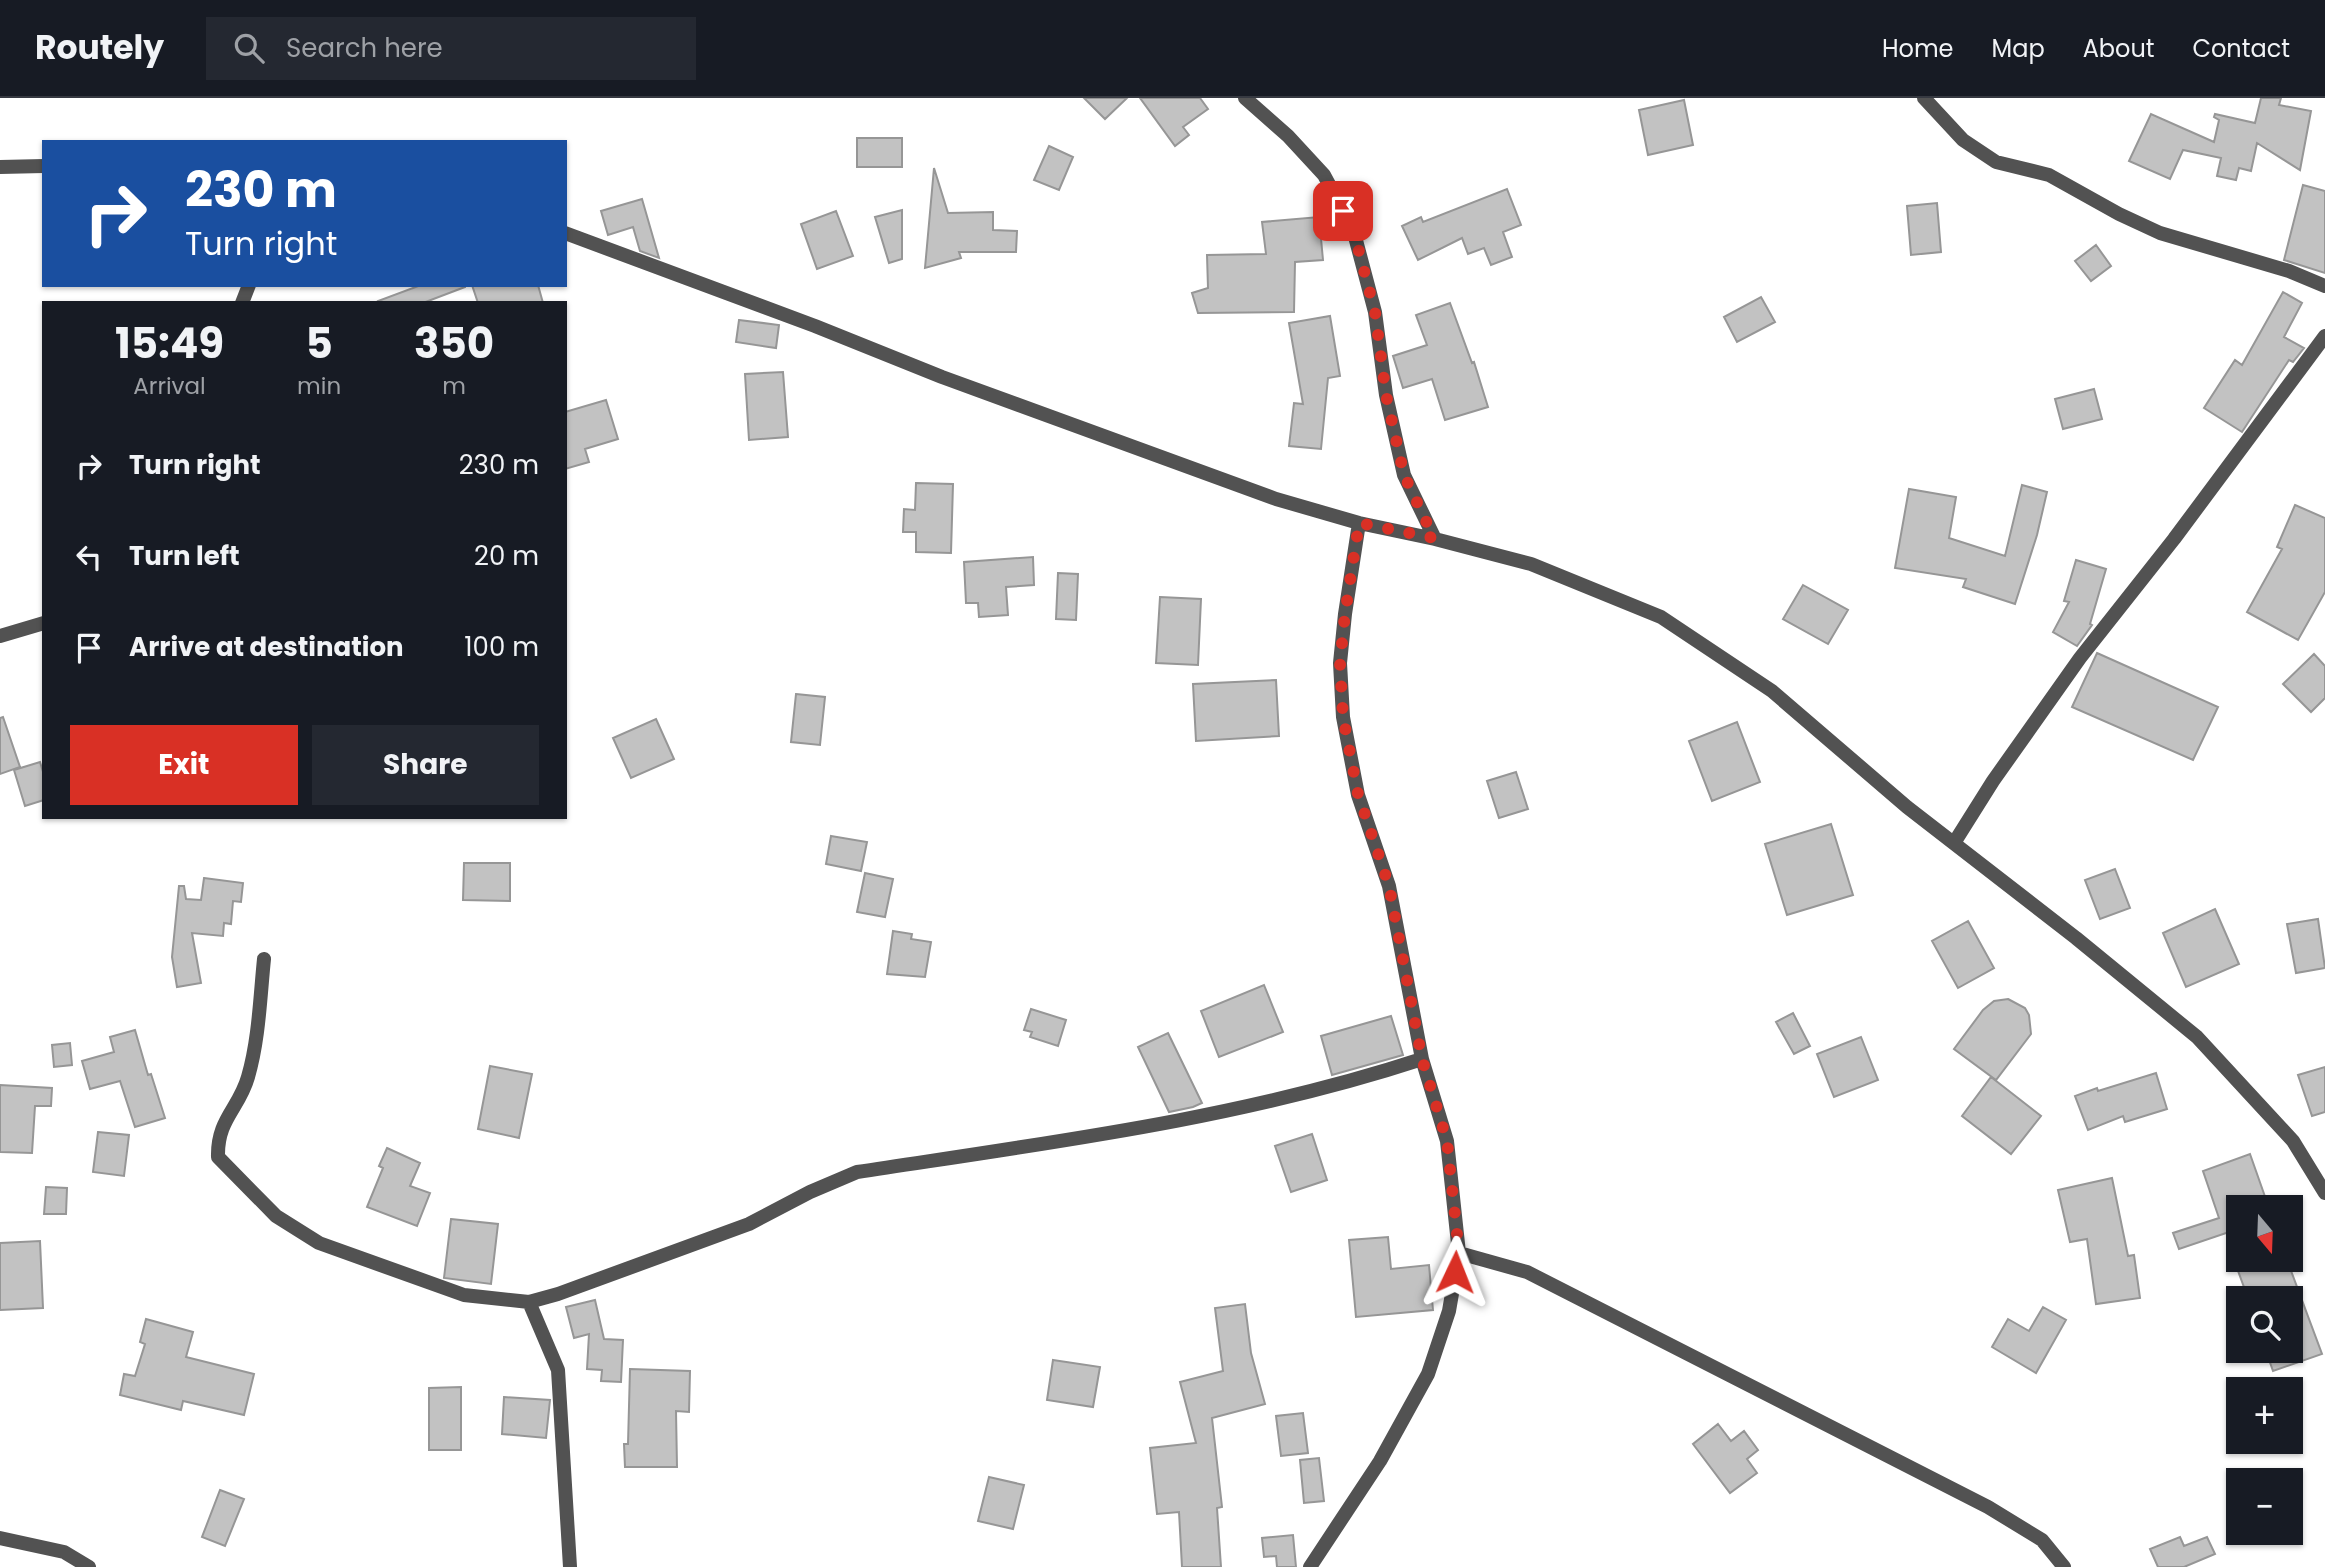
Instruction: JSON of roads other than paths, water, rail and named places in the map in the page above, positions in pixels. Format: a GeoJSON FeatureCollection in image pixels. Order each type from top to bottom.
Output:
{"type":"FeatureCollection","features":[{"type":"Feature","properties":{"kind":"street"},"geometry":{"type":"LineString","coordinates":[[1245,98],[1288,136],[1324,176],[1353,229],[1375,312],[1386,395],[1404,475],[1434,538]]}},
{"type":"Feature","properties":{"kind":"street"},"geometry":{"type":"LineString","coordinates":[[1924,98],[1963,140],[1996,162],[2049,175],[2119,214],[2160,233],[2289,271],[2325,286]]}},
{"type":"Feature","properties":{"kind":"street"},"geometry":{"type":"LineString","coordinates":[[0,167],[42,166]]}},
{"type":"Feature","properties":{"kind":"street"},"geometry":{"type":"LineString","coordinates":[[567,234],[980,391],[1276,499],[1359,523],[1434,538],[1531,564],[1661,617],[1772,691],[1907,807],[2076,938],[2197,1037],[2293,1141],[2325,1193]]}},
{"type":"Feature","properties":{"kind":"street"},"geometry":{"type":"LineString","coordinates":[[1954,844],[1993,780],[2080,658],[2174,539],[2325,336]]}},
{"type":"Feature","properties":{"kind":"street"},"geometry":{"type":"LineString","coordinates":[[1310,1567],[1380,1461],[1428,1374],[1449,1311],[1459,1253],[1447,1141],[1422,1059],[1389,886],[1358,794],[1343,717],[1340,663],[1359,523]]}},
{"type":"Feature","properties":{"kind":"street"},"geometry":{"type":"LineString","coordinates":[[0,636],[42,624]]}},
{"type":"Feature","properties":{"kind":"street"},"geometry":{"type":"LineString","coordinates":[[264,959],[254,1056],[247,1082],[218,1138],[218,1157],[276,1216],[319,1243],[464,1295],[529,1302],[558,1294],[749,1224],[857,1171],[1213,1115],[1352,1082],[1422,1059]]}},
{"type":"Feature","properties":{"kind":"street"},"geometry":{"type":"LineString","coordinates":[[1459,1253],[1527,1272],[1988,1507],[2042,1540],[2064,1567]]}},
{"type":"Feature","properties":{"kind":"street"},"geometry":{"type":"LineString","coordinates":[[529,1302],[558,1370],[570,1567]]}},
{"type":"Feature","properties":{"kind":"street"},"geometry":{"type":"LineString","coordinates":[[0,1538],[64,1552],[89,1567]]}}]}
